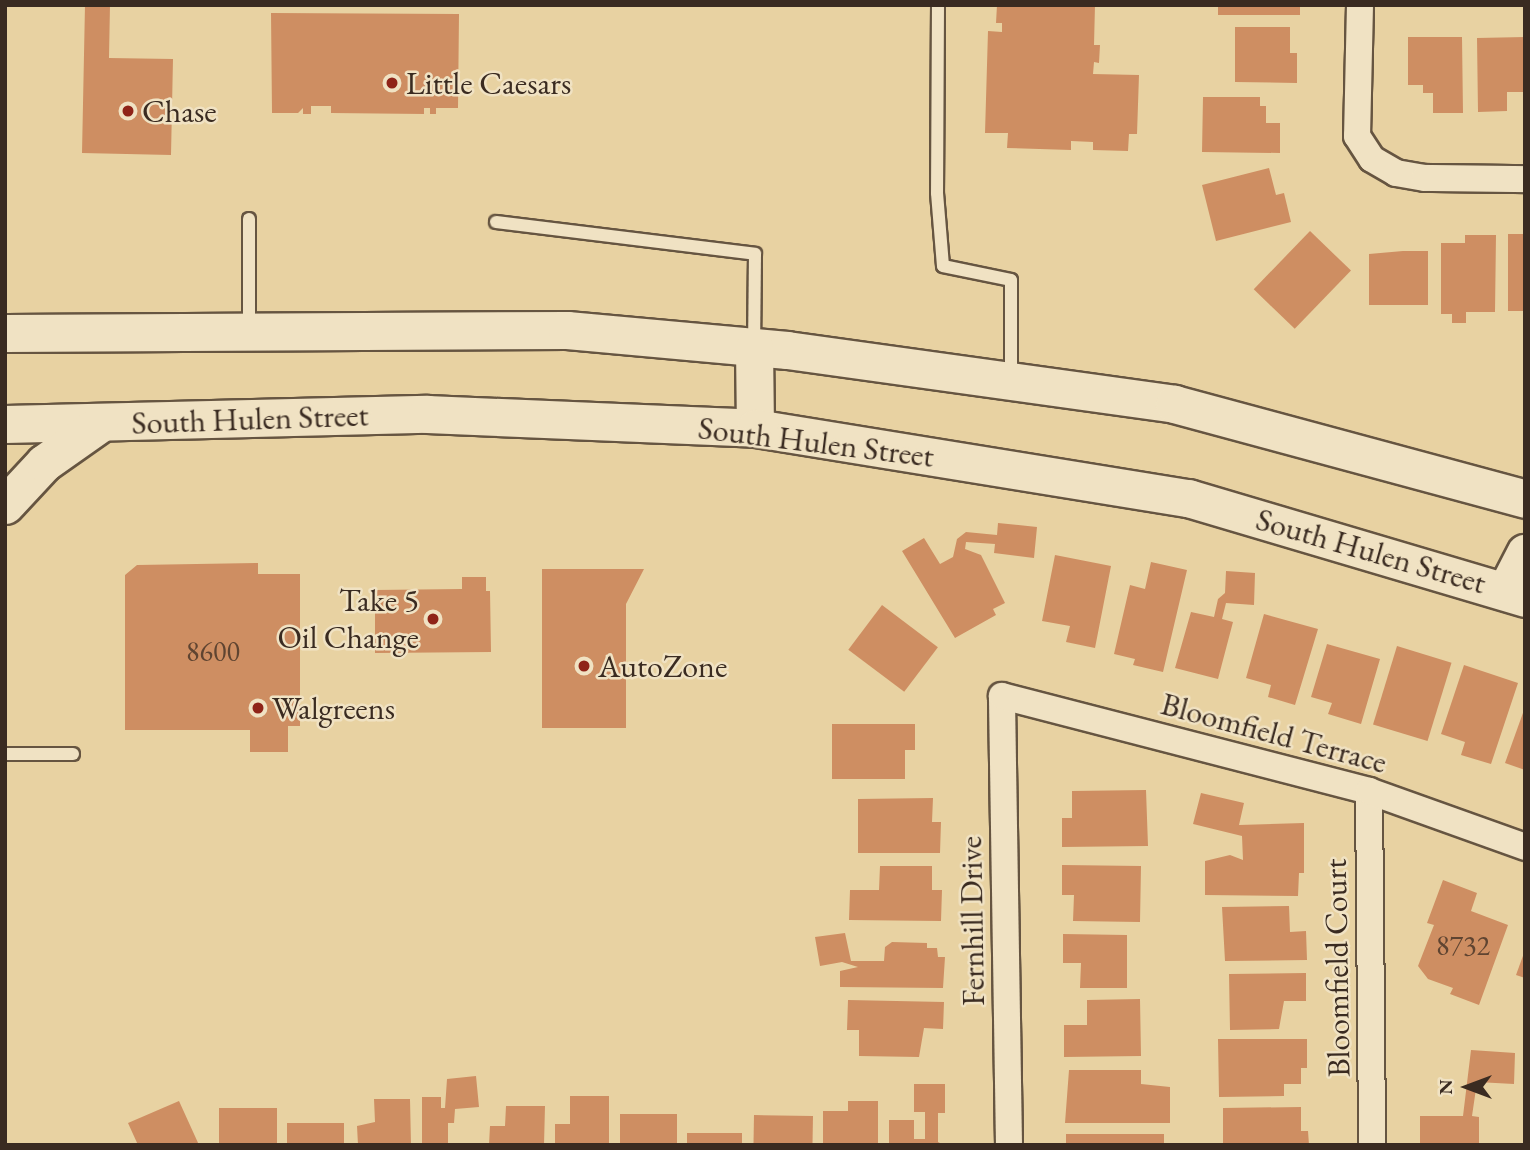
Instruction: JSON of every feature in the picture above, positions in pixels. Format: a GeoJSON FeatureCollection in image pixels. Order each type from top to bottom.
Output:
{"type":"FeatureCollection","features":[{"type":"Feature","properties":{"kind":"main road"},"geometry":{"type":"LineString","coordinates":[[5,332],[567,330],[754,347],[1174,404],[1525,499]]}},
{"type":"Feature","properties":{"kind":"main road"},"geometry":{"type":"LineString","coordinates":[[754,347],[755,428]]}},
{"type":"Feature","properties":{"kind":"main road","name":"South Hulen Street"},"geometry":{"type":"LineString","coordinates":[[5,424],[99,424],[427,414],[755,428],[1188,498],[1515,594]]}},
{"type":"Feature","properties":{"kind":"main road"},"geometry":{"type":"LineString","coordinates":[[5,505],[44,463],[99,424]]}},
{"type":"Feature","properties":{"kind":"main road"},"geometry":{"type":"LineString","coordinates":[[1515,594],[1525,553]]}},
{"type":"Feature","properties":{"kind":"street"},"geometry":{"type":"LineString","coordinates":[[1360,5],[1357,136],[1373,159],[1396,173],[1425,178],[1525,179]]}},
{"type":"Feature","properties":{"kind":"street","name":"Bloomfield Terrace"},"geometry":{"type":"LineString","coordinates":[[1002,696],[1368,791],[1525,847]]}},
{"type":"Feature","properties":{"kind":"street","name":"Fernhill Drive"},"geometry":{"type":"LineString","coordinates":[[1002,696],[1009,1145]]}},
{"type":"Feature","properties":{"kind":"street","name":"Bloomfield Court"},"geometry":{"type":"LineString","coordinates":[[1368,791],[1372,1145]]}},
{"type":"Feature","properties":{"kind":"lane"},"geometry":{"type":"LineString","coordinates":[[938,5],[937,193],[943,266],[1011,279],[1011,381]]}},
{"type":"Feature","properties":{"kind":"lane"},"geometry":{"type":"LineString","coordinates":[[249,219],[249,333]]}},
{"type":"Feature","properties":{"kind":"lane"},"geometry":{"type":"LineString","coordinates":[[496,222],[755,254],[754,347]]}},
{"type":"Feature","properties":{"kind":"lane"},"geometry":{"type":"LineString","coordinates":[[5,754],[73,754]]}},
{"type":"Feature","properties":{"kind":"building","name":"Chase"},"geometry":{"type":"Polygon","coordinates":[[[85,5],[110,5],[109,58],[173,59],[171,155],[82,153],[85,5]]]}},
{"type":"Feature","properties":{"kind":"building"},"geometry":{"type":"Polygon","coordinates":[[[997,5],[1095,5],[1094,45],[1100,45],[1099,63],[1094,62],[1093,74],[1139,75],[1137,134],[1129,134],[1128,151],[1093,150],[1093,142],[1071,141],[1071,150],[1007,148],[1008,133],[985,133],[988,31],[1002,32],[1002,23],[996,23],[997,5]]]}},
{"type":"Feature","properties":{"kind":"building"},"geometry":{"type":"Polygon","coordinates":[[[1218,5],[1300,5],[1300,15],[1218,15],[1218,5]]]}},
{"type":"Feature","properties":{"kind":"building"},"geometry":{"type":"Polygon","coordinates":[[[271,13],[459,14],[458,108],[436,108],[436,114],[430,114],[430,108],[424,108],[424,114],[331,113],[331,106],[311,106],[311,114],[303,114],[303,108],[298,113],[272,113],[271,13]]]}},
{"type":"Feature","properties":{"kind":"building"},"geometry":{"type":"Polygon","coordinates":[[[1235,27],[1290,27],[1290,53],[1297,53],[1297,83],[1235,82],[1235,27]]]}},
{"type":"Feature","properties":{"kind":"building"},"geometry":{"type":"Polygon","coordinates":[[[1408,37],[1462,37],[1463,113],[1433,113],[1433,93],[1423,93],[1423,85],[1408,85],[1408,37]]]}},
{"type":"Feature","properties":{"kind":"building"},"geometry":{"type":"Polygon","coordinates":[[[1525,37],[1525,92],[1507,92],[1507,111],[1478,112],[1477,38],[1525,37]]]}},
{"type":"Feature","properties":{"kind":"building"},"geometry":{"type":"Polygon","coordinates":[[[1203,97],[1260,97],[1260,106],[1266,106],[1266,123],[1280,123],[1280,153],[1202,152],[1203,97]]]}},
{"type":"Feature","properties":{"kind":"building"},"geometry":{"type":"Polygon","coordinates":[[[1269,168],[1276,195],[1284,193],[1291,222],[1216,241],[1202,185],[1269,168]]]}},
{"type":"Feature","properties":{"kind":"building"},"geometry":{"type":"Polygon","coordinates":[[[1310,231],[1351,271],[1295,329],[1254,289],[1310,231]]]}},
{"type":"Feature","properties":{"kind":"building"},"geometry":{"type":"Polygon","coordinates":[[[1508,234],[1525,234],[1525,311],[1508,311],[1508,234]]]}},
{"type":"Feature","properties":{"kind":"building"},"geometry":{"type":"Polygon","coordinates":[[[1465,235],[1496,235],[1495,312],[1466,312],[1466,323],[1452,323],[1452,314],[1441,314],[1441,243],[1465,243],[1465,235]]]}},
{"type":"Feature","properties":{"kind":"building"},"geometry":{"type":"Polygon","coordinates":[[[1428,251],[1428,305],[1369,305],[1369,254],[1428,251]]]}},
{"type":"Feature","properties":{"kind":"building"},"geometry":{"type":"Polygon","coordinates":[[[998,523],[1037,527],[1034,558],[994,553],[995,544],[966,542],[965,549],[981,555],[1005,603],[993,609],[996,615],[955,638],[902,551],[924,538],[940,564],[953,557],[957,539],[966,532],[997,535],[998,523]]]}},
{"type":"Feature","properties":{"kind":"building"},"geometry":{"type":"Polygon","coordinates":[[[1055,555],[1111,566],[1095,648],[1066,642],[1070,626],[1042,621],[1055,555]]]}},
{"type":"Feature","properties":{"kind":"building"},"geometry":{"type":"Polygon","coordinates":[[[1151,562],[1187,570],[1163,672],[1133,665],[1135,659],[1114,654],[1130,585],[1145,589],[1151,562]]]}},
{"type":"Feature","properties":{"kind":"building","name":"Walgreens"},"geometry":{"type":"Polygon","coordinates":[[[258,563],[258,574],[300,574],[300,726],[288,726],[288,752],[250,752],[250,730],[125,730],[125,575],[137,565],[258,563]]]}},
{"type":"Feature","properties":{"kind":"building","name":"AutoZone"},"geometry":{"type":"Polygon","coordinates":[[[542,569],[644,569],[626,604],[626,728],[542,728],[542,569]]]}},
{"type":"Feature","properties":{"kind":"building"},"geometry":{"type":"Polygon","coordinates":[[[1226,571],[1255,573],[1254,605],[1226,603],[1222,619],[1233,622],[1218,679],[1175,668],[1191,612],[1214,617],[1218,599],[1225,593],[1226,571]]]}},
{"type":"Feature","properties":{"kind":"building","name":"Take 5 Oil Change"},"geometry":{"type":"Polygon","coordinates":[[[462,577],[486,577],[486,591],[490,591],[491,652],[375,653],[375,590],[462,589],[462,577]]]}},
{"type":"Feature","properties":{"kind":"building"},"geometry":{"type":"Polygon","coordinates":[[[882,605],[938,647],[904,692],[848,650],[882,605]]]}},
{"type":"Feature","properties":{"kind":"building"},"geometry":{"type":"Polygon","coordinates":[[[1264,614],[1318,629],[1295,705],[1268,697],[1271,685],[1246,678],[1264,614]]]}},
{"type":"Feature","properties":{"kind":"building"},"geometry":{"type":"Polygon","coordinates":[[[1327,644],[1380,659],[1361,724],[1328,714],[1332,703],[1311,697],[1327,644]]]}},
{"type":"Feature","properties":{"kind":"building"},"geometry":{"type":"Polygon","coordinates":[[[1397,646],[1452,663],[1428,741],[1373,724],[1397,646]]]}},
{"type":"Feature","properties":{"kind":"building"},"geometry":{"type":"Polygon","coordinates":[[[1464,665],[1518,683],[1491,764],[1461,755],[1465,742],[1441,734],[1464,665]]]}},
{"type":"Feature","properties":{"kind":"building"},"geometry":{"type":"Polygon","coordinates":[[[1525,710],[1525,770],[1505,763],[1525,710]]]}},
{"type":"Feature","properties":{"kind":"building"},"geometry":{"type":"Polygon","coordinates":[[[832,724],[915,724],[915,750],[905,750],[905,779],[832,779],[832,724]]]}},
{"type":"Feature","properties":{"kind":"building"},"geometry":{"type":"Polygon","coordinates":[[[1146,790],[1148,846],[1062,847],[1062,818],[1072,818],[1072,791],[1146,790]]]}},
{"type":"Feature","properties":{"kind":"building"},"geometry":{"type":"Polygon","coordinates":[[[1201,793],[1244,803],[1239,825],[1304,823],[1304,873],[1299,873],[1298,896],[1205,895],[1205,861],[1230,855],[1243,860],[1242,836],[1193,824],[1201,793]]]}},
{"type":"Feature","properties":{"kind":"building"},"geometry":{"type":"Polygon","coordinates":[[[933,798],[932,822],[941,822],[940,853],[858,853],[858,799],[933,798]]]}},
{"type":"Feature","properties":{"kind":"building"},"geometry":{"type":"Polygon","coordinates":[[[1062,865],[1141,866],[1140,922],[1073,921],[1074,895],[1062,895],[1062,865]]]}},
{"type":"Feature","properties":{"kind":"building"},"geometry":{"type":"Polygon","coordinates":[[[880,866],[932,866],[932,890],[942,890],[941,921],[849,920],[850,890],[879,890],[880,866]]]}},
{"type":"Feature","properties":{"kind":"building"},"geometry":{"type":"Polygon","coordinates":[[[1443,880],[1477,893],[1471,911],[1508,925],[1479,1005],[1450,994],[1453,988],[1428,979],[1418,966],[1434,925],[1427,923],[1443,880]]]}},
{"type":"Feature","properties":{"kind":"building"},"geometry":{"type":"Polygon","coordinates":[[[1289,906],[1290,932],[1306,931],[1307,960],[1225,961],[1222,907],[1289,906]]]}},
{"type":"Feature","properties":{"kind":"building"},"geometry":{"type":"Polygon","coordinates":[[[845,933],[851,961],[884,961],[885,947],[892,942],[927,943],[927,948],[937,948],[938,957],[945,957],[943,988],[840,987],[840,971],[858,967],[842,962],[820,966],[815,937],[845,933]]]}},
{"type":"Feature","properties":{"kind":"building"},"geometry":{"type":"Polygon","coordinates":[[[1063,934],[1127,935],[1127,988],[1080,988],[1081,963],[1063,963],[1063,934]]]}},
{"type":"Feature","properties":{"kind":"building"},"geometry":{"type":"Polygon","coordinates":[[[1525,953],[1525,978],[1516,975],[1525,953]]]}},
{"type":"Feature","properties":{"kind":"building"},"geometry":{"type":"Polygon","coordinates":[[[1306,973],[1306,1001],[1284,1001],[1279,1029],[1230,1030],[1229,974],[1306,973]]]}},
{"type":"Feature","properties":{"kind":"building"},"geometry":{"type":"Polygon","coordinates":[[[1140,999],[1141,1056],[1064,1057],[1064,1025],[1087,1025],[1087,1000],[1140,999]]]}},
{"type":"Feature","properties":{"kind":"building"},"geometry":{"type":"Polygon","coordinates":[[[848,1000],[944,1002],[943,1029],[924,1028],[919,1057],[859,1056],[859,1030],[847,1030],[848,1000]]]}},
{"type":"Feature","properties":{"kind":"building"},"geometry":{"type":"Polygon","coordinates":[[[1218,1039],[1307,1039],[1307,1068],[1301,1068],[1301,1084],[1284,1084],[1284,1096],[1219,1097],[1218,1039]]]}},
{"type":"Feature","properties":{"kind":"building"},"geometry":{"type":"Polygon","coordinates":[[[1471,1050],[1515,1053],[1514,1084],[1477,1082],[1472,1116],[1479,1117],[1479,1145],[1420,1145],[1420,1116],[1463,1116],[1471,1050]]]}},
{"type":"Feature","properties":{"kind":"building"},"geometry":{"type":"Polygon","coordinates":[[[1069,1070],[1141,1070],[1141,1084],[1170,1087],[1170,1123],[1065,1123],[1069,1070]]]}},
{"type":"Feature","properties":{"kind":"building"},"geometry":{"type":"Polygon","coordinates":[[[476,1076],[479,1107],[455,1109],[454,1123],[448,1123],[448,1145],[422,1145],[422,1097],[441,1097],[441,1108],[445,1108],[447,1079],[476,1076]]]}},
{"type":"Feature","properties":{"kind":"building"},"geometry":{"type":"Polygon","coordinates":[[[914,1084],[945,1084],[945,1113],[938,1113],[938,1142],[944,1145],[889,1145],[889,1120],[914,1120],[914,1139],[925,1139],[925,1112],[914,1112],[914,1084]]]}},
{"type":"Feature","properties":{"kind":"building"},"geometry":{"type":"Polygon","coordinates":[[[570,1096],[609,1096],[609,1145],[555,1145],[555,1124],[570,1124],[570,1096]]]}},
{"type":"Feature","properties":{"kind":"building"},"geometry":{"type":"Polygon","coordinates":[[[374,1099],[410,1099],[411,1145],[358,1145],[357,1126],[375,1122],[374,1099]]]}},
{"type":"Feature","properties":{"kind":"building"},"geometry":{"type":"Polygon","coordinates":[[[179,1101],[199,1145],[138,1145],[128,1123],[179,1101]]]}},
{"type":"Feature","properties":{"kind":"building"},"geometry":{"type":"Polygon","coordinates":[[[848,1101],[878,1101],[878,1145],[823,1145],[823,1111],[848,1111],[848,1101]]]}},
{"type":"Feature","properties":{"kind":"building"},"geometry":{"type":"Polygon","coordinates":[[[506,1106],[545,1106],[544,1145],[489,1145],[490,1126],[505,1126],[506,1106]]]}},
{"type":"Feature","properties":{"kind":"building"},"geometry":{"type":"Polygon","coordinates":[[[1301,1107],[1301,1131],[1308,1131],[1309,1145],[1223,1145],[1223,1108],[1301,1107]]]}},
{"type":"Feature","properties":{"kind":"building"},"geometry":{"type":"Polygon","coordinates":[[[219,1108],[277,1108],[277,1145],[219,1145],[219,1108]]]}},
{"type":"Feature","properties":{"kind":"building"},"geometry":{"type":"Polygon","coordinates":[[[620,1114],[677,1114],[677,1145],[620,1145],[620,1114]]]}},
{"type":"Feature","properties":{"kind":"building"},"geometry":{"type":"Polygon","coordinates":[[[754,1115],[813,1116],[812,1145],[753,1145],[754,1115]]]}},
{"type":"Feature","properties":{"kind":"building"},"geometry":{"type":"Polygon","coordinates":[[[287,1123],[344,1123],[344,1145],[287,1145],[287,1123]]]}},
{"type":"Feature","properties":{"kind":"building"},"geometry":{"type":"Polygon","coordinates":[[[687,1133],[742,1133],[742,1145],[687,1145],[687,1133]]]}},
{"type":"Feature","properties":{"kind":"building"},"geometry":{"type":"Polygon","coordinates":[[[1066,1134],[1164,1134],[1164,1145],[1066,1145],[1066,1134]]]}},
{"type":"Feature","properties":{"kind":"place","name":"Little Caesars"},"geometry":{"type":"Point","coordinates":[392,83]}},
{"type":"Feature","properties":{"kind":"place","name":"Chase"},"geometry":{"type":"Point","coordinates":[128,111]}},
{"type":"Feature","properties":{"kind":"place","name":"Take 5 Oil Change"},"geometry":{"type":"Point","coordinates":[433,619]}},
{"type":"Feature","properties":{"kind":"place","name":"AutoZone"},"geometry":{"type":"Point","coordinates":[584,666]}},
{"type":"Feature","properties":{"kind":"place","name":"Walgreens"},"geometry":{"type":"Point","coordinates":[258,708]}}]}
